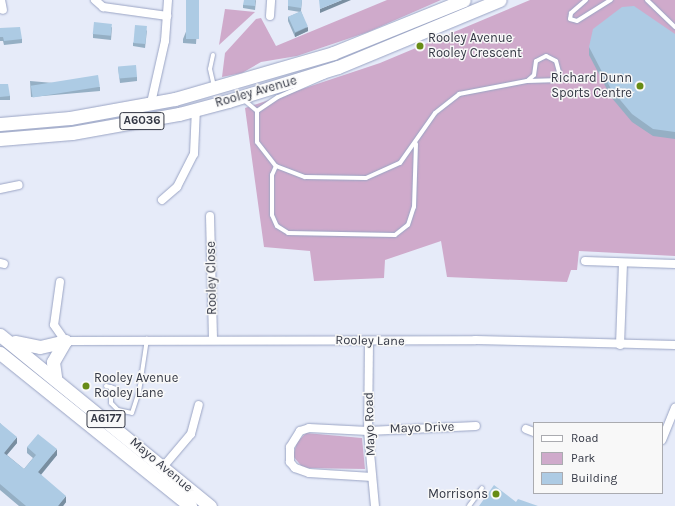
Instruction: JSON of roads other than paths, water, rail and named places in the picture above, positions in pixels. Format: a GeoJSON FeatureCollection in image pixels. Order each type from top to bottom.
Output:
{"type":"FeatureCollection","features":[{"type":"Feature","properties":{"kind":"main road","name":"Rooley Avenue"},"geometry":{"type":"LineString","coordinates":[[0,124],[70,118],[151,103],[215,88],[333,53],[464,0]]}},
{"type":"Feature","properties":{"kind":"main road","name":"Rooley Avenue"},"geometry":{"type":"LineString","coordinates":[[0,139],[72,133],[196,109],[238,98],[338,67],[500,0]]}},
{"type":"Feature","properties":{"kind":"main road"},"geometry":{"type":"LineString","coordinates":[[0,335],[26,347],[64,341]]}},
{"type":"Feature","properties":{"kind":"main road","name":"Mayo Avenue"},"geometry":{"type":"LineString","coordinates":[[0,335],[55,377],[210,506]]}},
{"type":"Feature","properties":{"kind":"main road"},"geometry":{"type":"LineString","coordinates":[[55,377],[53,362],[64,341]]}},
{"type":"Feature","properties":{"kind":"main road","name":"Mayo Avenue"},"geometry":{"type":"LineString","coordinates":[[0,353],[190,506]]}},
{"type":"Feature","properties":{"kind":"street"},"geometry":{"type":"LineString","coordinates":[[1,0],[3,10]]}},
{"type":"Feature","properties":{"kind":"street"},"geometry":{"type":"LineString","coordinates":[[151,103],[159,78],[168,0]]}},
{"type":"Feature","properties":{"kind":"street"},"geometry":{"type":"LineString","coordinates":[[270,16],[271,0]]}},
{"type":"Feature","properties":{"kind":"street"},"geometry":{"type":"LineString","coordinates":[[95,1],[103,7],[167,16]]}},
{"type":"Feature","properties":{"kind":"street"},"geometry":{"type":"LineString","coordinates":[[162,200],[178,187],[194,154],[196,109]]}},
{"type":"Feature","properties":{"kind":"street"},"geometry":{"type":"LineString","coordinates":[[0,189],[19,185]]}},
{"type":"Feature","properties":{"kind":"street","name":"Rooley Close"},"geometry":{"type":"LineString","coordinates":[[210,216],[213,340]]}},
{"type":"Feature","properties":{"kind":"street"},"geometry":{"type":"LineString","coordinates":[[586,261],[675,264]]}},
{"type":"Feature","properties":{"kind":"street"},"geometry":{"type":"LineString","coordinates":[[620,345],[623,263]]}},
{"type":"Feature","properties":{"kind":"street"},"geometry":{"type":"LineString","coordinates":[[60,282],[54,325],[64,341]]}},
{"type":"Feature","properties":{"kind":"street","name":"Rooley Lane"},"geometry":{"type":"LineString","coordinates":[[64,341],[147,339],[675,345]]}},
{"type":"Feature","properties":{"kind":"street","name":"Mayo Road"},"geometry":{"type":"LineString","coordinates":[[369,341],[368,431],[375,506]]}},
{"type":"Feature","properties":{"kind":"street"},"geometry":{"type":"LineString","coordinates":[[163,467],[191,434],[199,405]]}},
{"type":"Feature","properties":{"kind":"street"},"geometry":{"type":"LineString","coordinates":[[663,438],[675,408]]}},
{"type":"Feature","properties":{"kind":"street","name":"Mayo Drive"},"geometry":{"type":"LineString","coordinates":[[372,477],[309,473],[295,468],[288,453],[300,431],[368,431],[476,426]]}},
{"type":"Feature","properties":{"kind":"lane"},"geometry":{"type":"LineString","coordinates":[[586,0],[570,19],[578,21],[611,0]]}},
{"type":"Feature","properties":{"kind":"lane"},"geometry":{"type":"LineString","coordinates":[[647,0],[675,27]]}},
{"type":"Feature","properties":{"kind":"lane"},"geometry":{"type":"LineString","coordinates":[[213,54],[210,69],[215,88]]}},
{"type":"Feature","properties":{"kind":"lane"},"geometry":{"type":"LineString","coordinates":[[258,111],[257,142],[276,166],[305,177],[366,178],[400,163],[416,144],[435,113],[459,94],[526,81],[552,80],[559,72],[556,61],[546,56],[536,61],[534,75],[526,81]]}},
{"type":"Feature","properties":{"kind":"lane"},"geometry":{"type":"LineString","coordinates":[[258,111],[278,97],[317,82],[338,67]]}},
{"type":"Feature","properties":{"kind":"lane"},"geometry":{"type":"LineString","coordinates":[[238,98],[258,111]]}},
{"type":"Feature","properties":{"kind":"lane"},"geometry":{"type":"LineString","coordinates":[[276,166],[272,175],[272,216],[277,226],[288,233],[395,235],[408,225],[414,207],[416,144]]}},
{"type":"Feature","properties":{"kind":"lane"},"geometry":{"type":"LineString","coordinates":[[111,387],[111,403],[118,410],[132,413],[139,392],[147,339]]}},
{"type":"Feature","properties":{"kind":"lane"},"geometry":{"type":"LineString","coordinates":[[106,386],[117,388]]}},
{"type":"Feature","properties":{"kind":"lane"},"geometry":{"type":"LineString","coordinates":[[469,506],[482,488]]}},
{"type":"Feature","properties":{"kind":"place","name":"Rooley Avenue Rooley Crescent"},"geometry":{"type":"Point","coordinates":[420,46]}},
{"type":"Feature","properties":{"kind":"place","name":"Richard Dunn Sports Centre"},"geometry":{"type":"Point","coordinates":[640,86]}},
{"type":"Feature","properties":{"kind":"place","name":"Rooley Avenue Rooley Lane"},"geometry":{"type":"Point","coordinates":[86,386]}},
{"type":"Feature","properties":{"kind":"place","name":"Morrisons"},"geometry":{"type":"Point","coordinates":[496,494]}}]}
